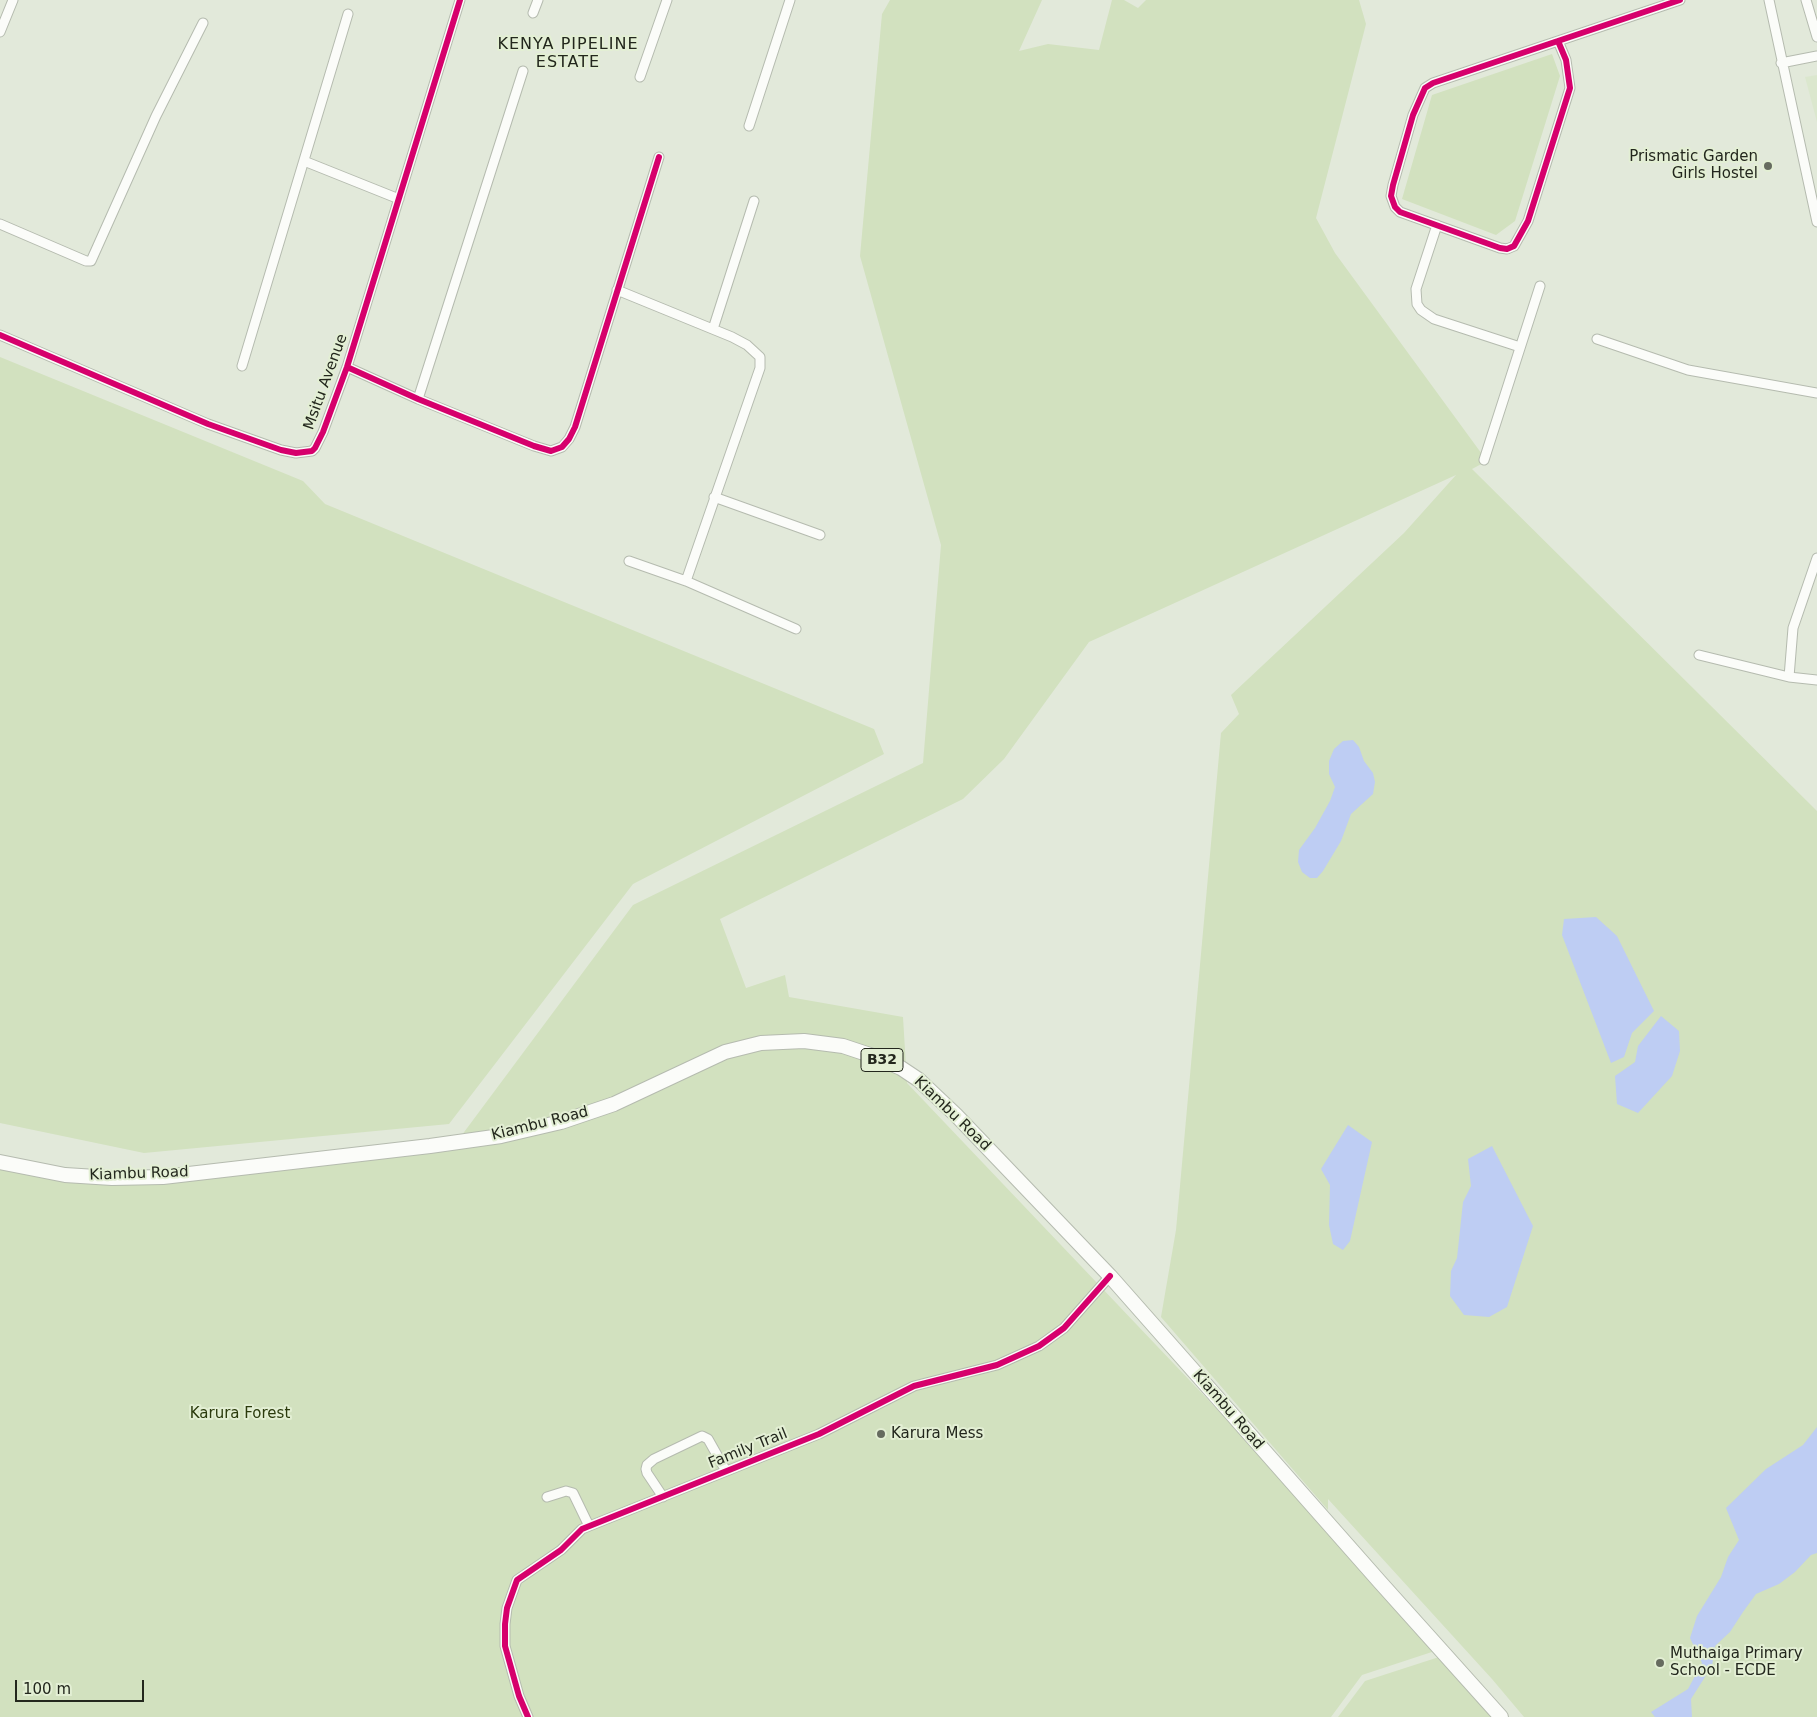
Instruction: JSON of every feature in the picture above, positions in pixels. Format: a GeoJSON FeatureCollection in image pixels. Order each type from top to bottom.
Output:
{"type":"FeatureCollection","features":[{"type":"Feature","properties":{"kind":"highway","name":"Kiambu Road"},"geometry":{"type":"LineString","coordinates":[[0,1162],[65,1175],[112,1178],[163,1177],[501,1136],[561,1122],[614,1104],[725,1052],[761,1043],[804,1041],[843,1046],[866,1054],[901,1068],[919,1080],[956,1115],[1110,1276],[1379,1582],[1501,1717]]}},
{"type":"Feature","properties":{"kind":"street"},"geometry":{"type":"LineString","coordinates":[[0,32],[13,0]]}},
{"type":"Feature","properties":{"kind":"street","name":"Msitu Avenue"},"geometry":{"type":"LineString","coordinates":[[0,335],[208,424],[281,450],[296,453],[312,451],[315,448],[347,367],[460,0]]}},
{"type":"Feature","properties":{"kind":"street"},"geometry":{"type":"LineString","coordinates":[[533,13],[538,0]]}},
{"type":"Feature","properties":{"kind":"street"},"geometry":{"type":"LineString","coordinates":[[640,77],[667,0]]}},
{"type":"Feature","properties":{"kind":"street"},"geometry":{"type":"LineString","coordinates":[[749,126],[790,0]]}},
{"type":"Feature","properties":{"kind":"street"},"geometry":{"type":"LineString","coordinates":[[1558,41],[1566,60],[1570,88],[1528,221],[1518,240],[1510,248],[1500,248],[1400,212],[1392,203],[1391,196],[1413,115],[1425,88],[1433,83],[1680,0]]}},
{"type":"Feature","properties":{"kind":"street"},"geometry":{"type":"LineString","coordinates":[[1768,0],[1817,222]]}},
{"type":"Feature","properties":{"kind":"street"},"geometry":{"type":"LineString","coordinates":[[1806,0],[1817,37]]}},
{"type":"Feature","properties":{"kind":"street"},"geometry":{"type":"LineString","coordinates":[[242,366],[348,14]]}},
{"type":"Feature","properties":{"kind":"street"},"geometry":{"type":"LineString","coordinates":[[0,224],[89,262],[91,261],[156,116],[203,23]]}},
{"type":"Feature","properties":{"kind":"street"},"geometry":{"type":"LineString","coordinates":[[1781,63],[1817,56]]}},
{"type":"Feature","properties":{"kind":"street"},"geometry":{"type":"LineString","coordinates":[[418,399],[523,72]]}},
{"type":"Feature","properties":{"kind":"street"},"geometry":{"type":"LineString","coordinates":[[347,367],[418,399],[534,446],[551,450],[562,448],[575,427],[659,157]]}},
{"type":"Feature","properties":{"kind":"street"},"geometry":{"type":"LineString","coordinates":[[304,161],[399,199]]}},
{"type":"Feature","properties":{"kind":"street"},"geometry":{"type":"LineString","coordinates":[[713,329],[754,201]]}},
{"type":"Feature","properties":{"kind":"street"},"geometry":{"type":"LineString","coordinates":[[1436,225],[1416,289],[1417,304],[1421,310],[1434,319],[1520,347]]}},
{"type":"Feature","properties":{"kind":"street"},"geometry":{"type":"LineString","coordinates":[[1484,460],[1540,286]]}},
{"type":"Feature","properties":{"kind":"street"},"geometry":{"type":"LineString","coordinates":[[617,290],[713,329],[747,345],[760,357],[760,368],[686,581]]}},
{"type":"Feature","properties":{"kind":"street"},"geometry":{"type":"LineString","coordinates":[[1597,339],[1688,370],[1817,393]]}},
{"type":"Feature","properties":{"kind":"street"},"geometry":{"type":"LineString","coordinates":[[714,497],[820,535]]}},
{"type":"Feature","properties":{"kind":"street"},"geometry":{"type":"LineString","coordinates":[[1789,677],[1793,628],[1817,558]]}},
{"type":"Feature","properties":{"kind":"street"},"geometry":{"type":"LineString","coordinates":[[629,561],[686,581],[796,629]]}},
{"type":"Feature","properties":{"kind":"street"},"geometry":{"type":"LineString","coordinates":[[1699,655],[1789,677],[1817,680]]}},
{"type":"Feature","properties":{"kind":"street","name":"Family Trail"},"geometry":{"type":"LineString","coordinates":[[528,1717],[519,1696],[505,1646],[506,1616],[517,1580],[561,1550],[579,1531],[819,1434],[914,1386],[997,1365],[1039,1346],[1064,1328],[1110,1276]]}},
{"type":"Feature","properties":{"kind":"street"},"geometry":{"type":"LineString","coordinates":[[663,1497],[647,1473],[647,1465],[654,1459],[702,1436],[708,1439],[726,1471]]}},
{"type":"Feature","properties":{"kind":"street"},"geometry":{"type":"LineString","coordinates":[[547,1497],[566,1491],[573,1493],[589,1526]]}},
{"type":"Feature","properties":{"kind":"shaded area"},"geometry":{"type":"Polygon","coordinates":[[[1817,75],[1817,122],[1805,77],[1817,75]]]}},
{"type":"Feature","properties":{"kind":"green space","name":"Karura Forest"},"geometry":{"type":"Polygon","coordinates":[[[890,0],[1042,0],[1019,51],[1048,44],[1099,50],[1112,0],[1124,0],[1138,8],[1146,0],[1359,0],[1366,24],[1316,218],[1335,253],[1487,461],[1472,469],[1817,811],[1817,1717],[1524,1717],[1492,1679],[1328,1499],[1328,1510],[1161,1317],[1176,1230],[1221,733],[1239,714],[1231,695],[1404,533],[1456,475],[1089,642],[1004,759],[963,799],[720,919],[746,988],[785,975],[789,997],[903,1017],[907,1083],[1444,1648],[1362,1675],[1331,1717],[0,1717],[0,1159],[142,1182],[450,1151],[633,905],[923,763],[941,545],[860,256],[882,14],[890,0]]]}},
{"type":"Feature","properties":{"kind":"green space"},"geometry":{"type":"Polygon","coordinates":[[[1552,54],[1560,76],[1515,221],[1496,235],[1402,199],[1432,95],[1552,54]]]}},
{"type":"Feature","properties":{"kind":"green space"},"geometry":{"type":"Polygon","coordinates":[[[0,357],[303,481],[325,504],[874,729],[884,754],[633,884],[449,1124],[144,1153],[0,1123],[0,357]]]}},
{"type":"Feature","properties":{"kind":"green space"},"geometry":{"type":"Polygon","coordinates":[[[1439,1657],[1493,1717],[1338,1717],[1365,1681],[1439,1657]]]}},
{"type":"Feature","properties":{"kind":"water"},"geometry":{"type":"Polygon","coordinates":[[[1353,740],[1359,747],[1364,761],[1373,773],[1375,782],[1373,794],[1351,814],[1341,841],[1323,871],[1317,878],[1310,878],[1302,872],[1298,862],[1299,850],[1315,828],[1330,801],[1335,787],[1329,774],[1329,761],[1334,749],[1343,741],[1353,740]]]}},
{"type":"Feature","properties":{"kind":"water"},"geometry":{"type":"Polygon","coordinates":[[[1596,917],[1617,936],[1654,1011],[1632,1033],[1624,1057],[1611,1063],[1562,935],[1564,919],[1596,917]]]}},
{"type":"Feature","properties":{"kind":"water"},"geometry":{"type":"Polygon","coordinates":[[[1661,1016],[1679,1031],[1680,1051],[1672,1076],[1638,1113],[1617,1104],[1615,1076],[1635,1062],[1638,1046],[1661,1016]]]}},
{"type":"Feature","properties":{"kind":"water"},"geometry":{"type":"Polygon","coordinates":[[[1348,1125],[1372,1142],[1350,1241],[1343,1250],[1333,1244],[1329,1225],[1330,1185],[1321,1169],[1348,1125]]]}},
{"type":"Feature","properties":{"kind":"water"},"geometry":{"type":"Polygon","coordinates":[[[1492,1146],[1533,1226],[1507,1307],[1489,1317],[1464,1315],[1450,1296],[1451,1271],[1457,1258],[1463,1202],[1471,1186],[1468,1159],[1492,1146]]]}},
{"type":"Feature","properties":{"kind":"water"},"geometry":{"type":"Polygon","coordinates":[[[1817,1427],[1817,1553],[1811,1555],[1795,1572],[1779,1584],[1756,1594],[1730,1632],[1715,1646],[1712,1666],[1691,1699],[1692,1717],[1655,1717],[1651,1712],[1688,1689],[1702,1663],[1690,1638],[1697,1616],[1721,1577],[1728,1557],[1739,1540],[1726,1508],[1766,1469],[1803,1445],[1817,1427]]]}},
{"type":"Feature","properties":{"kind":"cycle path"},"geometry":{"type":"LineString","coordinates":[[0,335],[208,424],[281,450],[296,453],[312,451],[323,432],[347,367],[460,0]]}},
{"type":"Feature","properties":{"kind":"cycle path"},"geometry":{"type":"LineString","coordinates":[[1558,41],[1566,60],[1570,88],[1528,221],[1514,246],[1507,249],[1500,248],[1400,212],[1395,207],[1391,196],[1393,185],[1413,115],[1425,88],[1433,83],[1680,0]]}},
{"type":"Feature","properties":{"kind":"cycle path"},"geometry":{"type":"LineString","coordinates":[[347,367],[418,399],[534,446],[551,451],[562,447],[569,439],[575,427],[659,157]]}},
{"type":"Feature","properties":{"kind":"cycle path"},"geometry":{"type":"LineString","coordinates":[[528,1717],[519,1696],[505,1646],[507,1608],[517,1580],[561,1550],[582,1529],[819,1434],[914,1386],[997,1365],[1039,1346],[1064,1328],[1110,1276]]}},
{"type":"Feature","properties":{"kind":"place","name":"Prismatic Garden Girls Hostel"},"geometry":{"type":"Point","coordinates":[1768,166]}},
{"type":"Feature","properties":{"kind":"place","name":"Karura Mess"},"geometry":{"type":"Point","coordinates":[881,1434]}},
{"type":"Feature","properties":{"kind":"place","name":"Muthaiga Primary School - ECDE"},"geometry":{"type":"Point","coordinates":[1660,1663]}},
{"type":"Feature","properties":{"kind":"district","name":"KENYA PIPELINE ESTATE"},"geometry":{"type":"Point","coordinates":[568,54]}}]}
